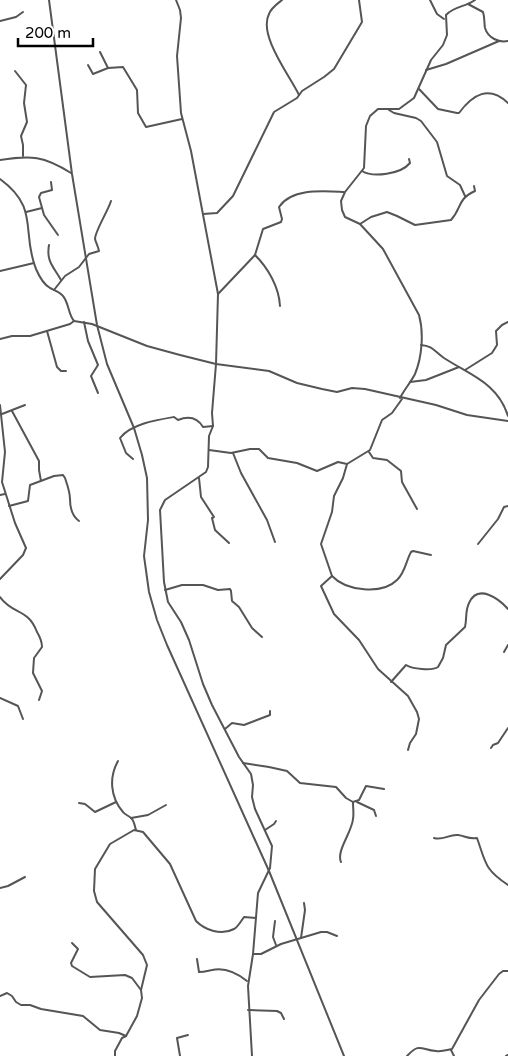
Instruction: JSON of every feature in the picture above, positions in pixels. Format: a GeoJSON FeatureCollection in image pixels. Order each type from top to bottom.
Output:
{"type":"FeatureCollection","features":[{"type":"Feature","properties":{"kind":"street"},"geometry":{"type":"LineString","coordinates":[[49,0],[72,174],[97,325],[107,364],[134,428],[147,478],[148,520],[144,556],[148,592],[157,620],[269,871],[344,1056]]}},
{"type":"Feature","properties":{"kind":"street"},"geometry":{"type":"LineString","coordinates":[[176,0],[181,18],[177,56],[182,119],[191,151],[218,294],[213,426],[209,436],[207,470],[199,478],[165,500],[160,508],[165,590],[170,607],[181,622],[190,640],[203,684],[212,705],[252,778],[253,801],[272,846],[269,871],[258,893],[253,954],[248,982],[248,1010],[252,1056]]}},
{"type":"Feature","properties":{"kind":"street"},"geometry":{"type":"LineString","coordinates":[[282,0],[268,15],[267,30],[281,63],[299,95]]}},
{"type":"Feature","properties":{"kind":"street"},"geometry":{"type":"LineString","coordinates":[[203,214],[217,213],[230,200],[275,110],[297,98],[304,89],[330,74],[336,66],[361,23],[359,0]]}},
{"type":"Feature","properties":{"kind":"street"},"geometry":{"type":"LineString","coordinates":[[430,0],[437,14],[445,20]]}},
{"type":"Feature","properties":{"kind":"street"},"geometry":{"type":"LineString","coordinates":[[389,110],[402,108],[414,98],[426,70],[433,57],[443,45],[447,35],[446,15],[451,10],[475,0]]}},
{"type":"Feature","properties":{"kind":"street"},"geometry":{"type":"LineString","coordinates":[[468,4],[483,12],[487,32],[499,41]]}},
{"type":"Feature","properties":{"kind":"street"},"geometry":{"type":"LineString","coordinates":[[0,21],[16,18],[23,12]]}},
{"type":"Feature","properties":{"kind":"street"},"geometry":{"type":"LineString","coordinates":[[426,70],[446,64],[499,41],[508,41]]}},
{"type":"Feature","properties":{"kind":"street"},"geometry":{"type":"LineString","coordinates":[[100,52],[108,68]]}},
{"type":"Feature","properties":{"kind":"street"},"geometry":{"type":"LineString","coordinates":[[88,65],[93,74],[108,68],[123,67],[137,90],[138,112],[146,127],[182,119]]}},
{"type":"Feature","properties":{"kind":"street"},"geometry":{"type":"LineString","coordinates":[[15,71],[26,85],[24,103],[26,122],[21,136],[23,156]]}},
{"type":"Feature","properties":{"kind":"street"},"geometry":{"type":"LineString","coordinates":[[419,89],[438,109],[457,113],[460,113],[474,98],[484,92],[498,96],[508,103]]}},
{"type":"Feature","properties":{"kind":"street"},"geometry":{"type":"LineString","coordinates":[[209,450],[233,453],[247,449],[259,449],[268,458],[297,463],[317,470],[338,462],[347,464],[369,452],[382,420],[392,413],[414,375],[419,361],[421,346],[421,326],[417,311],[388,256],[360,224],[348,219],[343,214],[341,201],[344,192],[362,172],[367,120],[376,110],[380,108],[389,110],[421,121],[437,142],[447,176],[462,188],[465,196]]}},
{"type":"Feature","properties":{"kind":"street"},"geometry":{"type":"LineString","coordinates":[[0,160],[23,156],[47,159],[72,174]]}},
{"type":"Feature","properties":{"kind":"street"},"geometry":{"type":"LineString","coordinates":[[362,172],[372,176],[397,171],[408,165],[410,163],[409,159]]}},
{"type":"Feature","properties":{"kind":"street"},"geometry":{"type":"LineString","coordinates":[[0,179],[16,192],[26,212],[34,263],[45,284],[64,298],[74,321]]}},
{"type":"Feature","properties":{"kind":"street"},"geometry":{"type":"LineString","coordinates":[[52,182],[52,190],[39,195],[44,215],[58,235]]}},
{"type":"Feature","properties":{"kind":"street"},"geometry":{"type":"LineString","coordinates":[[360,224],[371,217],[386,212],[414,225],[451,220],[465,196],[475,191],[474,186]]}},
{"type":"Feature","properties":{"kind":"street"},"geometry":{"type":"LineString","coordinates":[[218,294],[255,255],[263,229],[280,223],[282,220],[279,207],[281,204],[297,194],[344,192]]}},
{"type":"Feature","properties":{"kind":"street"},"geometry":{"type":"LineString","coordinates":[[54,290],[61,280],[78,267],[89,254],[98,251],[95,239],[100,223],[106,216],[111,201]]}},
{"type":"Feature","properties":{"kind":"street"},"geometry":{"type":"LineString","coordinates":[[26,212],[42,208]]}},
{"type":"Feature","properties":{"kind":"street"},"geometry":{"type":"LineString","coordinates":[[49,246],[50,264],[61,280]]}},
{"type":"Feature","properties":{"kind":"street"},"geometry":{"type":"LineString","coordinates":[[255,255],[276,286],[280,306]]}},
{"type":"Feature","properties":{"kind":"street"},"geometry":{"type":"LineString","coordinates":[[0,271],[34,263]]}},
{"type":"Feature","properties":{"kind":"street"},"geometry":{"type":"LineString","coordinates":[[0,340],[12,336],[30,336],[47,332],[74,321],[84,322],[97,325],[153,348],[216,364],[269,371],[297,383],[337,392],[352,388],[365,388],[436,405],[467,415],[508,421]]}},
{"type":"Feature","properties":{"kind":"street"},"geometry":{"type":"LineString","coordinates":[[84,322],[88,341],[98,365],[91,376],[98,393]]}},
{"type":"Feature","properties":{"kind":"street"},"geometry":{"type":"LineString","coordinates":[[465,370],[492,352],[497,345],[496,332],[502,325],[508,322]]}},
{"type":"Feature","properties":{"kind":"street"},"geometry":{"type":"LineString","coordinates":[[47,332],[57,367],[62,371],[66,371]]}},
{"type":"Feature","properties":{"kind":"street"},"geometry":{"type":"LineString","coordinates":[[421,346],[430,347],[490,386],[504,405],[508,416]]}},
{"type":"Feature","properties":{"kind":"street"},"geometry":{"type":"LineString","coordinates":[[410,382],[426,380],[459,367]]}},
{"type":"Feature","properties":{"kind":"street"},"geometry":{"type":"LineString","coordinates":[[0,405],[5,452],[2,478],[9,506],[25,544],[25,550],[17,562],[0,579]]}},
{"type":"Feature","properties":{"kind":"street"},"geometry":{"type":"LineString","coordinates":[[2,414],[25,405]]}},
{"type":"Feature","properties":{"kind":"street"},"geometry":{"type":"LineString","coordinates":[[12,411],[39,461],[41,481]]}},
{"type":"Feature","properties":{"kind":"street"},"geometry":{"type":"LineString","coordinates":[[133,459],[126,452],[120,438],[134,428],[174,417],[178,420],[190,417],[200,422],[203,427],[213,426]]}},
{"type":"Feature","properties":{"kind":"street"},"geometry":{"type":"LineString","coordinates":[[369,452],[373,458],[387,460],[401,471],[402,482],[417,509]]}},
{"type":"Feature","properties":{"kind":"street"},"geometry":{"type":"LineString","coordinates":[[233,453],[241,474],[266,518],[276,542]]}},
{"type":"Feature","properties":{"kind":"street"},"geometry":{"type":"LineString","coordinates":[[347,464],[343,478],[334,496],[332,512],[320,544],[332,576],[346,586],[378,590],[397,580],[402,574],[411,552],[416,551],[431,556]]}},
{"type":"Feature","properties":{"kind":"street"},"geometry":{"type":"LineString","coordinates":[[9,506],[28,501],[29,486],[54,476],[64,476],[70,497],[69,505],[76,518],[80,521]]}},
{"type":"Feature","properties":{"kind":"street"},"geometry":{"type":"LineString","coordinates":[[199,478],[201,496],[214,517],[212,518],[215,530],[229,543]]}},
{"type":"Feature","properties":{"kind":"street"},"geometry":{"type":"LineString","coordinates":[[0,495],[5,494]]}},
{"type":"Feature","properties":{"kind":"street"},"geometry":{"type":"LineString","coordinates":[[478,544],[498,519],[504,507],[508,506]]}},
{"type":"Feature","properties":{"kind":"street"},"geometry":{"type":"LineString","coordinates":[[332,576],[321,586],[334,614],[351,630],[374,664],[408,696],[419,718],[415,736],[408,750]]}},
{"type":"Feature","properties":{"kind":"street"},"geometry":{"type":"LineString","coordinates":[[165,590],[182,585],[203,586],[218,590],[230,589],[232,601],[241,609],[252,628],[262,637]]}},
{"type":"Feature","properties":{"kind":"street"},"geometry":{"type":"LineString","coordinates":[[391,682],[406,666],[431,670],[438,668],[446,645],[464,627],[470,602],[477,595],[492,595],[508,609]]}},
{"type":"Feature","properties":{"kind":"street"},"geometry":{"type":"LineString","coordinates":[[0,597],[9,606],[28,616],[35,625],[42,647],[34,658],[33,673],[42,690],[39,700]]}},
{"type":"Feature","properties":{"kind":"street"},"geometry":{"type":"LineString","coordinates":[[504,652],[508,645]]}},
{"type":"Feature","properties":{"kind":"street"},"geometry":{"type":"LineString","coordinates":[[0,698],[18,706],[23,719]]}},
{"type":"Feature","properties":{"kind":"street"},"geometry":{"type":"LineString","coordinates":[[225,729],[232,723],[242,726],[252,723],[270,715],[270,711]]}},
{"type":"Feature","properties":{"kind":"street"},"geometry":{"type":"LineString","coordinates":[[491,748],[493,744],[500,741],[508,728]]}},
{"type":"Feature","properties":{"kind":"street"},"geometry":{"type":"LineString","coordinates":[[118,761],[113,771],[112,790],[116,802],[124,813],[131,818],[136,830]]}},
{"type":"Feature","properties":{"kind":"street"},"geometry":{"type":"LineString","coordinates":[[243,763],[286,772],[300,783],[336,787],[346,798],[374,810],[376,816]]}},
{"type":"Feature","properties":{"kind":"street"},"geometry":{"type":"LineString","coordinates":[[357,802],[366,786],[384,789]]}},
{"type":"Feature","properties":{"kind":"street"},"geometry":{"type":"LineString","coordinates":[[79,803],[85,804],[95,812],[116,802]]}},
{"type":"Feature","properties":{"kind":"street"},"geometry":{"type":"LineString","coordinates":[[340,862],[339,853],[353,820],[353,802]]}},
{"type":"Feature","properties":{"kind":"street"},"geometry":{"type":"LineString","coordinates":[[131,818],[148,815],[166,805]]}},
{"type":"Feature","properties":{"kind":"street"},"geometry":{"type":"LineString","coordinates":[[265,830],[276,821]]}},
{"type":"Feature","properties":{"kind":"street"},"geometry":{"type":"LineString","coordinates":[[115,1056],[115,1051],[122,1038],[126,1036],[134,1023],[140,1007],[147,969],[143,955],[97,902],[94,891],[94,869],[110,844],[136,830],[143,832],[170,864],[196,921],[204,928],[213,931],[227,931],[238,926],[244,917],[256,918]]}},
{"type":"Feature","properties":{"kind":"street"},"geometry":{"type":"LineString","coordinates":[[434,838],[439,839],[457,835],[469,839],[477,838],[486,866],[496,877],[508,885]]}},
{"type":"Feature","properties":{"kind":"street"},"geometry":{"type":"LineString","coordinates":[[0,888],[8,886],[25,876]]}},
{"type":"Feature","properties":{"kind":"street"},"geometry":{"type":"LineString","coordinates":[[301,939],[305,910],[304,903]]}},
{"type":"Feature","properties":{"kind":"street"},"geometry":{"type":"LineString","coordinates":[[275,921],[273,937],[276,946]]}},
{"type":"Feature","properties":{"kind":"street"},"geometry":{"type":"LineString","coordinates":[[253,954],[262,954],[276,946],[321,932],[337,936]]}},
{"type":"Feature","properties":{"kind":"street"},"geometry":{"type":"LineString","coordinates":[[72,944],[78,949],[71,963],[74,967],[90,977],[125,975],[132,978],[142,990]]}},
{"type":"Feature","properties":{"kind":"street"},"geometry":{"type":"LineString","coordinates":[[197,959],[199,972],[219,969],[228,970],[248,982]]}},
{"type":"Feature","properties":{"kind":"street"},"geometry":{"type":"LineString","coordinates":[[407,1056],[419,1047],[434,1051],[451,1050],[456,1045],[479,1000],[500,973],[508,971]]}},
{"type":"Feature","properties":{"kind":"street"},"geometry":{"type":"LineString","coordinates":[[0,996],[7,993],[21,1005],[30,1005],[41,1009],[83,1016],[100,1030],[126,1036]]}},
{"type":"Feature","properties":{"kind":"street"},"geometry":{"type":"LineString","coordinates":[[248,1010],[277,1011],[281,1013],[284,1019]]}},
{"type":"Feature","properties":{"kind":"street"},"geometry":{"type":"LineString","coordinates":[[180,1056],[177,1038],[188,1035]]}},
{"type":"Feature","properties":{"kind":"street"},"geometry":{"type":"LineString","coordinates":[[451,1050],[454,1056]]}}]}
